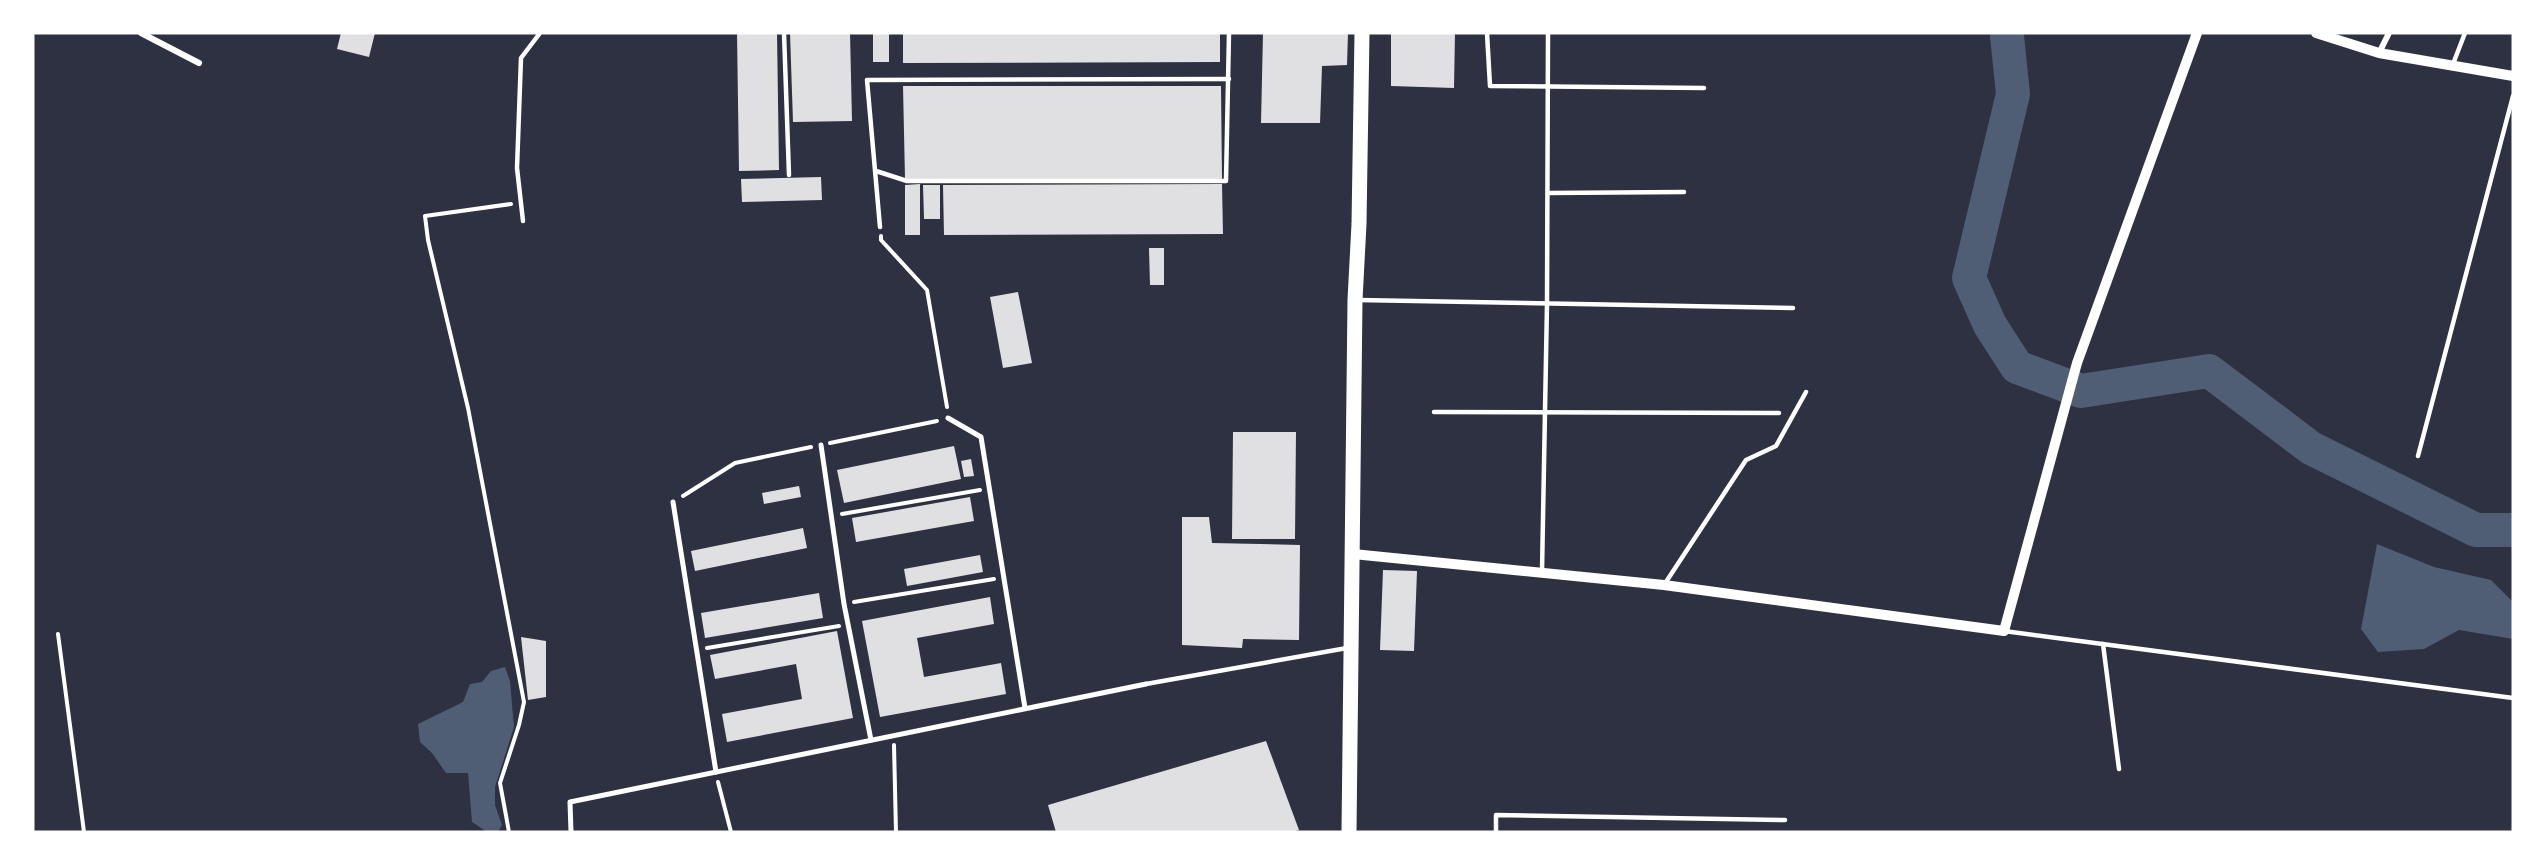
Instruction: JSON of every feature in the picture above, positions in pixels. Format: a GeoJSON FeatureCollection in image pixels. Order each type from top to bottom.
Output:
{"type":"FeatureCollection","features":[{"type":"Feature","properties":{"kind":"main road"},"geometry":{"type":"LineString","coordinates":[[1349,832],[1355,300],[1359,224],[1362,33]]}},
{"type":"Feature","properties":{"kind":"street"},"geometry":{"type":"LineString","coordinates":[[141,33],[199,63]]}},
{"type":"Feature","properties":{"kind":"street"},"geometry":{"type":"LineString","coordinates":[[1353,554],[1664,585],[2004,631],[2077,363],[2197,33]]}},
{"type":"Feature","properties":{"kind":"street"},"geometry":{"type":"LineString","coordinates":[[2316,33],[2379,53],[2513,76]]}},
{"type":"Feature","properties":{"kind":"street"},"geometry":{"type":"LineString","coordinates":[[2379,53],[2389,33]]}},
{"type":"Feature","properties":{"kind":"street"},"geometry":{"type":"LineString","coordinates":[[948,418],[981,437],[1025,708]]}},
{"type":"Feature","properties":{"kind":"street"},"geometry":{"type":"LineString","coordinates":[[821,445],[844,604],[871,741]]}},
{"type":"Feature","properties":{"kind":"street"},"geometry":{"type":"LineString","coordinates":[[674,502],[695,650],[716,772]]}},
{"type":"Feature","properties":{"kind":"street"},"geometry":{"type":"LineString","coordinates":[[571,832],[570,802],[1146,684]]}},
{"type":"Feature","properties":{"kind":"lane"},"geometry":{"type":"LineString","coordinates":[[523,221],[517,168],[522,58],[540,33]]}},
{"type":"Feature","properties":{"kind":"lane"},"geometry":{"type":"LineString","coordinates":[[784,33],[789,176]]}},
{"type":"Feature","properties":{"kind":"lane"},"geometry":{"type":"LineString","coordinates":[[876,171],[907,181],[1226,181],[1229,33]]}},
{"type":"Feature","properties":{"kind":"lane"},"geometry":{"type":"LineString","coordinates":[[1487,33],[1490,86],[1704,88]]}},
{"type":"Feature","properties":{"kind":"lane"},"geometry":{"type":"LineString","coordinates":[[1542,572],[1546,412],[1548,33]]}},
{"type":"Feature","properties":{"kind":"lane"},"geometry":{"type":"LineString","coordinates":[[2452,66],[2465,33]]}},
{"type":"Feature","properties":{"kind":"lane"},"geometry":{"type":"LineString","coordinates":[[880,227],[867,80],[1229,79]]}},
{"type":"Feature","properties":{"kind":"lane"},"geometry":{"type":"LineString","coordinates":[[2418,456],[2513,96]]}},
{"type":"Feature","properties":{"kind":"lane"},"geometry":{"type":"LineString","coordinates":[[1548,193],[1684,192]]}},
{"type":"Feature","properties":{"kind":"lane"},"geometry":{"type":"LineString","coordinates":[[1355,300],[1793,308]]}},
{"type":"Feature","properties":{"kind":"lane"},"geometry":{"type":"LineString","coordinates":[[1664,585],[1746,460],[1776,446],[1806,393]]}},
{"type":"Feature","properties":{"kind":"lane"},"geometry":{"type":"LineString","coordinates":[[1434,412],[1779,413]]}},
{"type":"Feature","properties":{"kind":"lane"},"geometry":{"type":"LineString","coordinates":[[2004,631],[2513,698]]}},
{"type":"Feature","properties":{"kind":"lane"},"geometry":{"type":"LineString","coordinates":[[2103,644],[2119,769]]}},
{"type":"Feature","properties":{"kind":"lane"},"geometry":{"type":"LineString","coordinates":[[1146,684],[1351,648]]}},
{"type":"Feature","properties":{"kind":"lane"},"geometry":{"type":"LineString","coordinates":[[1496,832],[1496,815],[1785,820]]}},
{"type":"Feature","properties":{"kind":"path"},"geometry":{"type":"LineString","coordinates":[[509,832],[500,783],[524,702],[468,408],[428,240],[425,216],[520,202]]}},
{"type":"Feature","properties":{"kind":"path"},"geometry":{"type":"LineString","coordinates":[[674,502],[735,463],[948,418],[927,290],[881,240],[880,227]]}},
{"type":"Feature","properties":{"kind":"path"},"geometry":{"type":"LineString","coordinates":[[832,516],[989,489]]}},
{"type":"Feature","properties":{"kind":"path"},"geometry":{"type":"LineString","coordinates":[[844,604],[1004,577]]}},
{"type":"Feature","properties":{"kind":"path"},"geometry":{"type":"LineString","coordinates":[[695,650],[848,625]]}},
{"type":"Feature","properties":{"kind":"path"},"geometry":{"type":"LineString","coordinates":[[58,634],[84,832]]}},
{"type":"Feature","properties":{"kind":"path"},"geometry":{"type":"LineString","coordinates":[[894,736],[896,832]]}},
{"type":"Feature","properties":{"kind":"path"},"geometry":{"type":"LineString","coordinates":[[716,772],[731,832]]}},
{"type":"Feature","properties":{"kind":"water"},"geometry":{"type":"Polygon","coordinates":[[[2377,544],[2434,567],[2491,580],[2513,602],[2513,639],[2459,630],[2424,649],[2378,652],[2361,629],[2377,544]]]}},
{"type":"Feature","properties":{"kind":"water"},"geometry":{"type":"Polygon","coordinates":[[[505,667],[510,681],[514,727],[495,787],[495,805],[502,825],[498,832],[487,832],[472,822],[468,773],[446,773],[432,753],[420,742],[418,724],[463,702],[470,684],[482,682],[491,671],[505,667]]]}},
{"type":"Feature","properties":{"kind":"building"},"geometry":{"type":"Polygon","coordinates":[[[341,33],[375,33],[369,57],[337,49],[341,33]]]}},
{"type":"Feature","properties":{"kind":"building"},"geometry":{"type":"Polygon","coordinates":[[[737,33],[777,33],[779,170],[739,171],[737,33]]]}},
{"type":"Feature","properties":{"kind":"building"},"geometry":{"type":"Polygon","coordinates":[[[790,33],[850,33],[852,121],[793,122],[790,33]]]}},
{"type":"Feature","properties":{"kind":"building"},"geometry":{"type":"Polygon","coordinates":[[[873,33],[889,33],[889,62],[873,62],[873,33]]]}},
{"type":"Feature","properties":{"kind":"building"},"geometry":{"type":"Polygon","coordinates":[[[903,33],[1220,33],[1220,62],[903,63],[903,33]]]}},
{"type":"Feature","properties":{"kind":"building"},"geometry":{"type":"Polygon","coordinates":[[[1263,33],[1348,33],[1347,65],[1322,66],[1320,123],[1261,123],[1263,33]]]}},
{"type":"Feature","properties":{"kind":"building"},"geometry":{"type":"Polygon","coordinates":[[[1391,33],[1455,33],[1454,88],[1391,86],[1391,33]]]}},
{"type":"Feature","properties":{"kind":"building"},"geometry":{"type":"Polygon","coordinates":[[[903,86],[1221,86],[1222,179],[905,179],[903,86]]]}},
{"type":"Feature","properties":{"kind":"building"},"geometry":{"type":"Polygon","coordinates":[[[821,177],[822,200],[742,202],[741,179],[821,177]]]}},
{"type":"Feature","properties":{"kind":"building"},"geometry":{"type":"Polygon","coordinates":[[[920,184],[920,235],[905,235],[905,185],[920,184]]]}},
{"type":"Feature","properties":{"kind":"building"},"geometry":{"type":"Polygon","coordinates":[[[1222,184],[1223,234],[944,235],[943,185],[1222,184]]]}},
{"type":"Feature","properties":{"kind":"building"},"geometry":{"type":"Polygon","coordinates":[[[923,185],[940,185],[940,219],[924,219],[923,185]]]}},
{"type":"Feature","properties":{"kind":"building"},"geometry":{"type":"Polygon","coordinates":[[[1149,248],[1164,248],[1164,285],[1150,285],[1149,248]]]}},
{"type":"Feature","properties":{"kind":"building"},"geometry":{"type":"Polygon","coordinates":[[[1018,292],[1032,363],[1003,368],[990,297],[1018,292]]]}},
{"type":"Feature","properties":{"kind":"building"},"geometry":{"type":"Polygon","coordinates":[[[1233,432],[1296,432],[1295,539],[1232,539],[1233,432]]]}},
{"type":"Feature","properties":{"kind":"building"},"geometry":{"type":"Polygon","coordinates":[[[954,446],[961,479],[844,503],[837,470],[954,446]]]}},
{"type":"Feature","properties":{"kind":"building"},"geometry":{"type":"Polygon","coordinates":[[[971,459],[974,476],[964,477],[961,461],[971,459]]]}},
{"type":"Feature","properties":{"kind":"building"},"geometry":{"type":"Polygon","coordinates":[[[799,486],[801,497],[764,504],[762,493],[799,486]]]}},
{"type":"Feature","properties":{"kind":"building"},"geometry":{"type":"Polygon","coordinates":[[[970,497],[974,521],[856,542],[852,518],[970,497]]]}},
{"type":"Feature","properties":{"kind":"building"},"geometry":{"type":"Polygon","coordinates":[[[1182,517],[1209,517],[1212,543],[1300,545],[1299,640],[1243,639],[1242,648],[1182,645],[1182,517]]]}},
{"type":"Feature","properties":{"kind":"building"},"geometry":{"type":"Polygon","coordinates":[[[803,528],[807,548],[695,571],[691,551],[803,528]]]}},
{"type":"Feature","properties":{"kind":"building"},"geometry":{"type":"Polygon","coordinates":[[[980,555],[983,572],[907,586],[904,569],[980,555]]]}},
{"type":"Feature","properties":{"kind":"building"},"geometry":{"type":"Polygon","coordinates":[[[1383,570],[1417,571],[1414,651],[1380,650],[1383,570]]]}},
{"type":"Feature","properties":{"kind":"building"},"geometry":{"type":"Polygon","coordinates":[[[819,593],[823,618],[705,638],[701,613],[819,593]]]}},
{"type":"Feature","properties":{"kind":"building"},"geometry":{"type":"Polygon","coordinates":[[[990,597],[994,624],[917,638],[924,677],[1001,663],[1006,694],[880,717],[862,621],[990,597]]]}},
{"type":"Feature","properties":{"kind":"building"},"geometry":{"type":"Polygon","coordinates":[[[837,631],[853,718],[727,742],[722,714],[802,699],[796,664],[715,679],[710,655],[837,631]]]}},
{"type":"Feature","properties":{"kind":"building"},"geometry":{"type":"Polygon","coordinates":[[[521,637],[546,641],[546,697],[528,700],[521,637]]]}},
{"type":"Feature","properties":{"kind":"building"},"geometry":{"type":"Polygon","coordinates":[[[1266,741],[1299,830],[1292,832],[1056,832],[1048,805],[1266,741]]]}},
{"type":"Feature","properties":{"kind":"waterway"},"geometry":{"type":"LineString","coordinates":[[2007,36],[2013,94],[1969,278],[1990,325],[2017,367],[2081,391],[2209,371],[2311,448],[2476,530],[2513,530]]}}]}
